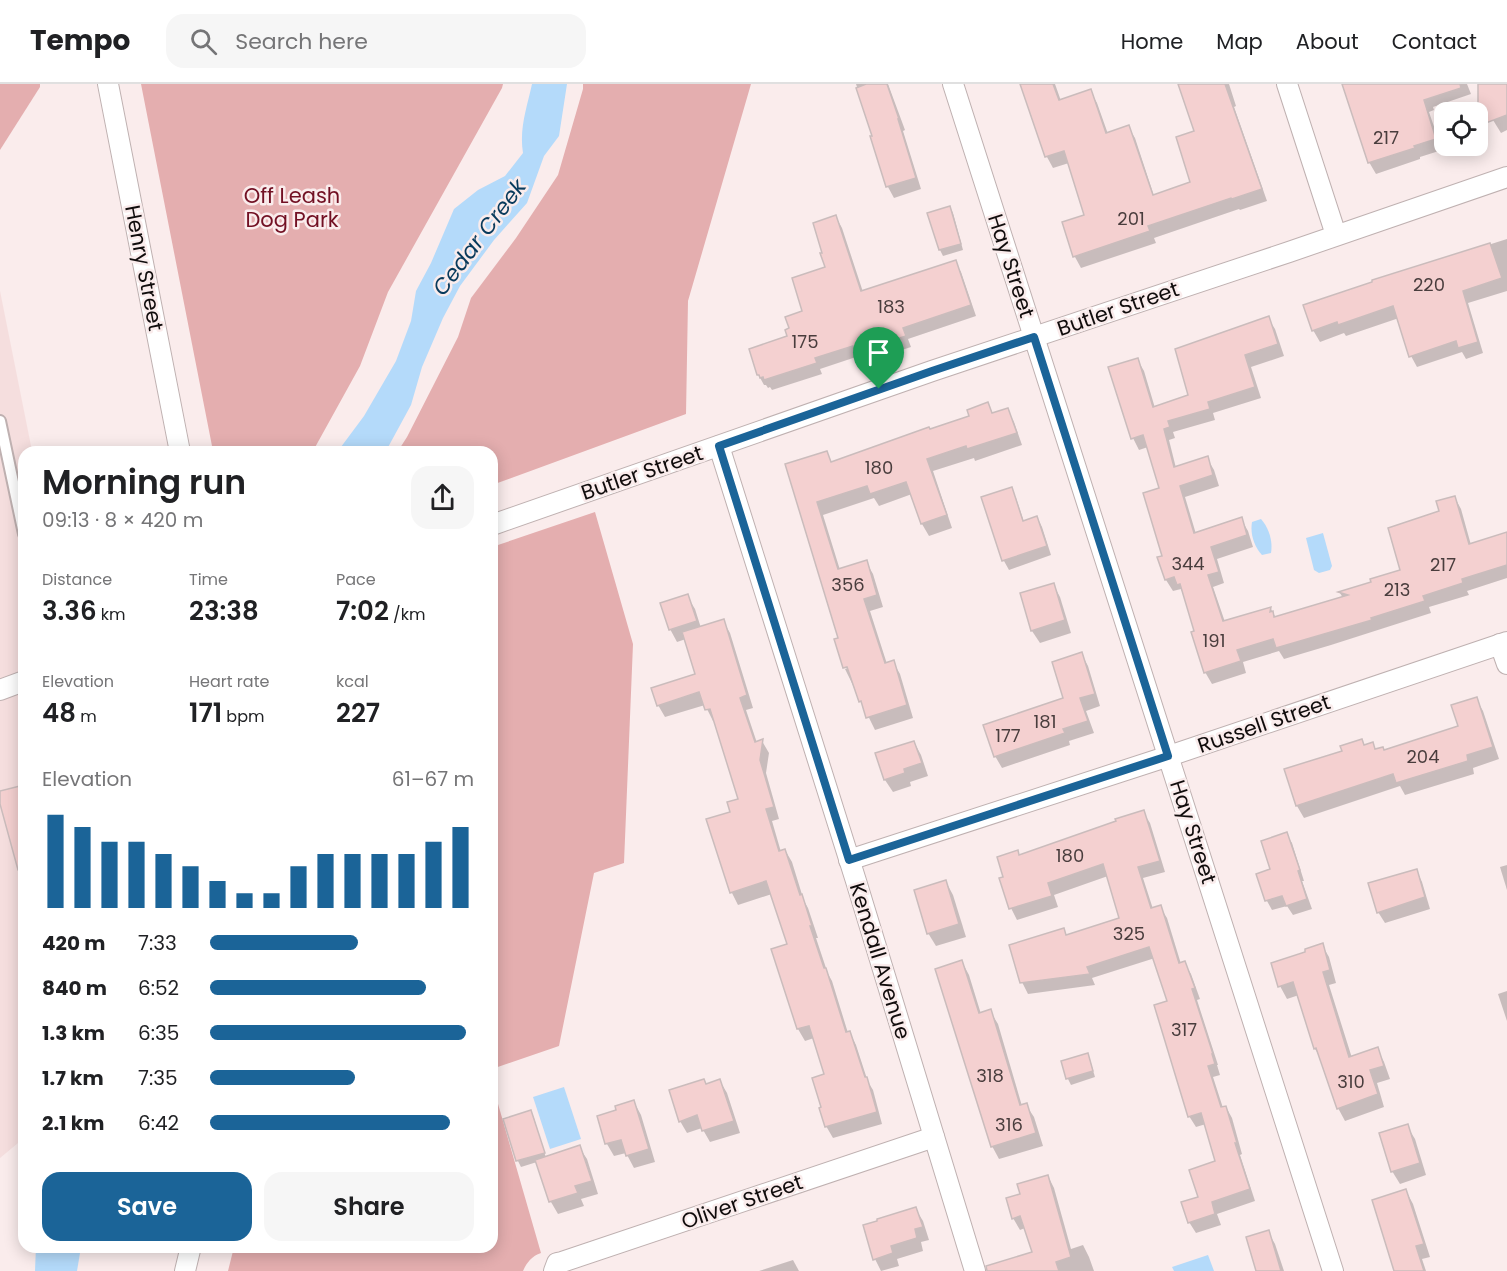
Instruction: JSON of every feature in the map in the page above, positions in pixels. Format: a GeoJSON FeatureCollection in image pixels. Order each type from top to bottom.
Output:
{"type":"FeatureCollection","features":[{"type":"Feature","properties":{"kind":"street","name":"Henry Street"},"geometry":{"type":"LineString","coordinates":[[108,84],[179,446]]}},
{"type":"Feature","properties":{"kind":"street","name":"Hay Street"},"geometry":{"type":"LineString","coordinates":[[953,84],[1333,1271]]}},
{"type":"Feature","properties":{"kind":"street"},"geometry":{"type":"LineString","coordinates":[[1287,84],[1336,235]]}},
{"type":"Feature","properties":{"kind":"street","name":"Butler Street"},"geometry":{"type":"LineString","coordinates":[[498,523],[932,371],[1507,177]]}},
{"type":"Feature","properties":{"kind":"street","name":"Kendall Avenue"},"geometry":{"type":"LineString","coordinates":[[719,446],[975,1271]]}},
{"type":"Feature","properties":{"kind":"street"},"geometry":{"type":"LineString","coordinates":[[1504,643],[1507,664]]}},
{"type":"Feature","properties":{"kind":"street","name":"Russell Street"},"geometry":{"type":"LineString","coordinates":[[849,860],[1504,643]]}},
{"type":"Feature","properties":{"kind":"street"},"geometry":{"type":"LineString","coordinates":[[0,690],[18,683]]}},
{"type":"Feature","properties":{"kind":"street","name":"Oliver Street"},"geometry":{"type":"LineString","coordinates":[[554,1271],[557,1263],[934,1137]]}},
{"type":"Feature","properties":{"kind":"street"},"geometry":{"type":"LineString","coordinates":[[185,1271],[189,1253]]}},
{"type":"Feature","properties":{"kind":"lane"},"geometry":{"type":"LineString","coordinates":[[0,421],[18,506]]}},
{"type":"Feature","properties":{"kind":"shaded area"},"geometry":{"type":"Polygon","coordinates":[[[0,291],[31,446],[18,446],[18,1143],[0,1158],[0,291]]]}},
{"type":"Feature","properties":{"kind":"green space"},"geometry":{"type":"Polygon","coordinates":[[[0,84],[40,84],[40,87],[0,150],[0,84]]]}},
{"type":"Feature","properties":{"kind":"green space","name":"Off Leash Dog Park"},"geometry":{"type":"Polygon","coordinates":[[[141,84],[503,84],[388,292],[360,366],[316,446],[212,446],[141,84]]]}},
{"type":"Feature","properties":{"kind":"green space"},"geometry":{"type":"Polygon","coordinates":[[[583,84],[751,84],[688,301],[686,414],[498,483],[498,446],[401,446],[458,337],[471,298],[516,238],[558,175],[583,84]]]}},
{"type":"Feature","properties":{"kind":"green space"},"geometry":{"type":"Polygon","coordinates":[[[595,512],[633,644],[624,863],[594,873],[559,1046],[498,1067],[498,545],[595,512]]]}},
{"type":"Feature","properties":{"kind":"green space"},"geometry":{"type":"Polygon","coordinates":[[[498,1104],[541,1253],[530,1260],[523,1271],[228,1271],[232,1253],[498,1253],[498,1104]]]}},
{"type":"Feature","properties":{"kind":"water","name":"Cedar Creek"},"geometry":{"type":"Polygon","coordinates":[[[532,84],[567,84],[559,136],[544,156],[527,203],[494,240],[460,286],[422,367],[411,405],[389,446],[342,446],[364,416],[396,361],[411,321],[416,291],[431,263],[454,209],[478,190],[505,176],[523,153],[523,127],[532,84]]]}},
{"type":"Feature","properties":{"kind":"water"},"geometry":{"type":"Polygon","coordinates":[[[1261,519],[1271,539],[1271,553],[1262,555],[1252,535],[1252,522],[1261,519]]]}},
{"type":"Feature","properties":{"kind":"water"},"geometry":{"type":"Polygon","coordinates":[[[1323,533],[1332,566],[1330,570],[1319,573],[1314,570],[1306,538],[1323,533]]]}},
{"type":"Feature","properties":{"kind":"water"},"geometry":{"type":"Polygon","coordinates":[[[564,1087],[581,1139],[550,1149],[533,1097],[564,1087]]]}},
{"type":"Feature","properties":{"kind":"water"},"geometry":{"type":"Polygon","coordinates":[[[36,1253],[80,1253],[77,1271],[35,1271],[36,1253]]]}},
{"type":"Feature","properties":{"kind":"water"},"geometry":{"type":"Polygon","coordinates":[[[1208,1255],[1214,1271],[1174,1271],[1172,1267],[1208,1255]]]}},
{"type":"Feature","properties":{"kind":"building"},"geometry":{"type":"Polygon","coordinates":[[[866,84],[887,84],[916,178],[886,187],[856,88],[866,84]]]}},
{"type":"Feature","properties":{"kind":"building"},"geometry":{"type":"Polygon","coordinates":[[[1020,84],[1053,84],[1059,100],[1091,89],[1106,133],[1129,125],[1153,195],[1190,182],[1176,137],[1194,131],[1178,84],[1225,84],[1262,189],[1148,226],[1150,231],[1073,257],[1062,222],[1084,215],[1064,151],[1045,157],[1020,84]]]}},
{"type":"Feature","properties":{"kind":"building"},"geometry":{"type":"Polygon","coordinates":[[[1342,84],[1460,84],[1461,88],[1424,100],[1434,140],[1368,163],[1342,84]]]}},
{"type":"Feature","properties":{"kind":"building"},"geometry":{"type":"Polygon","coordinates":[[[1478,84],[1507,84],[1507,115],[1488,122],[1488,102],[1478,102],[1478,84]]]}},
{"type":"Feature","properties":{"kind":"building"},"geometry":{"type":"Polygon","coordinates":[[[950,206],[961,244],[939,250],[927,213],[950,206]]]}},
{"type":"Feature","properties":{"kind":"building"},"geometry":{"type":"Polygon","coordinates":[[[836,215],[861,291],[956,260],[971,305],[903,328],[906,336],[855,352],[853,346],[815,358],[817,363],[764,380],[763,377],[760,378],[757,375],[749,349],[787,336],[785,330],[789,328],[785,317],[802,311],[792,278],[825,267],[813,223],[836,215]]]}},
{"type":"Feature","properties":{"kind":"building"},"geometry":{"type":"Polygon","coordinates":[[[1490,243],[1502,278],[1463,291],[1478,342],[1458,348],[1456,341],[1409,357],[1393,306],[1338,325],[1337,322],[1312,331],[1303,305],[1372,282],[1372,280],[1490,243]]]}},
{"type":"Feature","properties":{"kind":"building"},"geometry":{"type":"Polygon","coordinates":[[[1269,316],[1278,344],[1245,355],[1255,387],[1208,402],[1210,409],[1168,421],[1170,427],[1164,429],[1174,467],[1208,456],[1213,475],[1180,486],[1194,533],[1242,517],[1247,535],[1211,547],[1219,572],[1208,575],[1223,621],[1271,607],[1270,612],[1273,611],[1274,617],[1348,595],[1338,592],[1400,570],[1388,528],[1439,511],[1436,501],[1455,496],[1469,544],[1507,532],[1507,565],[1462,579],[1463,583],[1423,596],[1425,601],[1371,618],[1372,620],[1276,648],[1273,639],[1237,650],[1241,661],[1204,673],[1191,632],[1194,631],[1180,584],[1177,585],[1174,577],[1165,580],[1157,557],[1162,556],[1143,493],[1159,488],[1143,435],[1131,439],[1108,367],[1138,358],[1153,407],[1188,395],[1175,349],[1269,316]]]}},
{"type":"Feature","properties":{"kind":"building"},"geometry":{"type":"Polygon","coordinates":[[[988,402],[992,413],[1008,408],[1017,433],[927,459],[947,515],[921,524],[906,482],[870,494],[867,486],[817,502],[838,569],[867,560],[877,595],[864,599],[885,663],[894,660],[907,705],[866,718],[847,667],[843,668],[834,639],[838,638],[785,464],[827,451],[831,462],[929,427],[930,429],[969,416],[967,410],[988,402]]]}},
{"type":"Feature","properties":{"kind":"building"},"geometry":{"type":"Polygon","coordinates":[[[1012,487],[1023,521],[1037,516],[1047,546],[1002,561],[981,497],[1012,487]]]}},
{"type":"Feature","properties":{"kind":"building"},"geometry":{"type":"Polygon","coordinates":[[[1054,583],[1065,620],[1031,631],[1020,593],[1054,583]]]}},
{"type":"Feature","properties":{"kind":"building"},"geometry":{"type":"Polygon","coordinates":[[[688,594],[697,621],[669,630],[660,603],[688,594]]]}},
{"type":"Feature","properties":{"kind":"building"},"geometry":{"type":"Polygon","coordinates":[[[724,619],[747,695],[740,698],[755,742],[763,739],[760,760],[774,807],[766,809],[779,851],[785,849],[800,895],[802,894],[812,926],[810,926],[846,1032],[850,1031],[877,1112],[825,1127],[812,1078],[824,1074],[809,1026],[797,1029],[771,949],[787,944],[766,881],[730,893],[706,819],[730,812],[727,802],[738,799],[710,709],[705,710],[699,692],[657,706],[651,688],[695,674],[682,632],[724,619]]]}},
{"type":"Feature","properties":{"kind":"building"},"geometry":{"type":"Polygon","coordinates":[[[1082,652],[1095,694],[1080,698],[1088,721],[1063,729],[1065,733],[994,757],[983,725],[1063,698],[1052,662],[1082,652]]]}},
{"type":"Feature","properties":{"kind":"building"},"geometry":{"type":"Polygon","coordinates":[[[1477,697],[1493,747],[1467,755],[1468,761],[1396,783],[1393,774],[1296,806],[1284,769],[1342,751],[1340,746],[1362,739],[1364,745],[1373,742],[1375,749],[1383,747],[1384,750],[1458,726],[1451,705],[1477,697]]]}},
{"type":"Feature","properties":{"kind":"building"},"geometry":{"type":"Polygon","coordinates":[[[914,741],[922,763],[904,769],[905,773],[884,780],[875,753],[914,741]]]}},
{"type":"Feature","properties":{"kind":"building"},"geometry":{"type":"Polygon","coordinates":[[[18,786],[18,870],[0,804],[0,791],[18,786]]]}},
{"type":"Feature","properties":{"kind":"building"},"geometry":{"type":"Polygon","coordinates":[[[1144,810],[1160,861],[1138,867],[1151,908],[1161,905],[1179,963],[1185,961],[1195,988],[1192,989],[1215,1064],[1208,1066],[1221,1107],[1226,1106],[1250,1189],[1212,1202],[1215,1214],[1188,1223],[1181,1202],[1198,1197],[1189,1170],[1215,1161],[1201,1113],[1188,1117],[1154,1005],[1167,1001],[1149,947],[1087,967],[1090,974],[1020,983],[1009,945],[1064,928],[1066,935],[1119,918],[1103,864],[1048,883],[1052,896],[1009,909],[999,878],[1003,877],[997,857],[1018,850],[1019,855],[1144,810]]]}},
{"type":"Feature","properties":{"kind":"building"},"geometry":{"type":"Polygon","coordinates":[[[1287,832],[1307,899],[1286,906],[1282,896],[1265,901],[1256,874],[1270,869],[1261,841],[1287,832]]]}},
{"type":"Feature","properties":{"kind":"building"},"geometry":{"type":"Polygon","coordinates":[[[1417,869],[1425,897],[1377,913],[1368,883],[1417,869]]]}},
{"type":"Feature","properties":{"kind":"building"},"geometry":{"type":"Polygon","coordinates":[[[946,880],[959,924],[927,934],[914,890],[946,880]]]}},
{"type":"Feature","properties":{"kind":"building"},"geometry":{"type":"Polygon","coordinates":[[[1323,943],[1330,970],[1323,972],[1349,1057],[1378,1047],[1384,1066],[1370,1070],[1378,1094],[1337,1109],[1316,1048],[1314,1049],[1293,982],[1278,987],[1271,963],[1305,952],[1305,949],[1323,943]]]}},
{"type":"Feature","properties":{"kind":"building"},"geometry":{"type":"Polygon","coordinates":[[[962,960],[979,1013],[991,1009],[1020,1105],[1027,1103],[1036,1133],[991,1147],[935,969],[962,960]]]}},
{"type":"Feature","properties":{"kind":"building"},"geometry":{"type":"Polygon","coordinates":[[[1088,1053],[1093,1071],[1066,1079],[1061,1061],[1088,1053]]]}},
{"type":"Feature","properties":{"kind":"building"},"geometry":{"type":"Polygon","coordinates":[[[704,1079],[706,1084],[720,1079],[734,1121],[702,1131],[697,1115],[679,1122],[669,1090],[704,1079]]]}},
{"type":"Feature","properties":{"kind":"building"},"geometry":{"type":"Polygon","coordinates":[[[634,1100],[649,1149],[626,1156],[621,1140],[605,1144],[597,1116],[616,1110],[615,1106],[634,1100]]]}},
{"type":"Feature","properties":{"kind":"building"},"geometry":{"type":"Polygon","coordinates":[[[531,1110],[545,1153],[516,1161],[503,1119],[531,1110]]]}},
{"type":"Feature","properties":{"kind":"building"},"geometry":{"type":"Polygon","coordinates":[[[1408,1124],[1420,1163],[1391,1172],[1379,1133],[1408,1124]]]}},
{"type":"Feature","properties":{"kind":"building"},"geometry":{"type":"Polygon","coordinates":[[[580,1145],[592,1181],[575,1186],[578,1193],[549,1202],[535,1160],[580,1145]]]}},
{"type":"Feature","properties":{"kind":"building"},"geometry":{"type":"Polygon","coordinates":[[[1048,1175],[1071,1257],[1056,1262],[1059,1271],[987,1271],[986,1266],[1032,1252],[1020,1216],[1012,1219],[1006,1198],[1020,1194],[1017,1184],[1048,1175]]]}},
{"type":"Feature","properties":{"kind":"building"},"geometry":{"type":"Polygon","coordinates":[[[1406,1189],[1424,1244],[1416,1246],[1424,1271],[1394,1271],[1372,1200],[1406,1189]]]}},
{"type":"Feature","properties":{"kind":"building"},"geometry":{"type":"Polygon","coordinates":[[[916,1207],[923,1227],[915,1229],[917,1238],[891,1246],[893,1253],[873,1260],[863,1225],[916,1207]]]}},
{"type":"Feature","properties":{"kind":"building"},"geometry":{"type":"Polygon","coordinates":[[[1269,1230],[1281,1271],[1256,1271],[1246,1237],[1269,1230]]]}},
{"type":"Feature","properties":{"kind":"route"},"geometry":{"type":"LineString","coordinates":[[1034,337],[1168,756],[849,860],[719,446],[879,389],[1034,337]]}}]}
